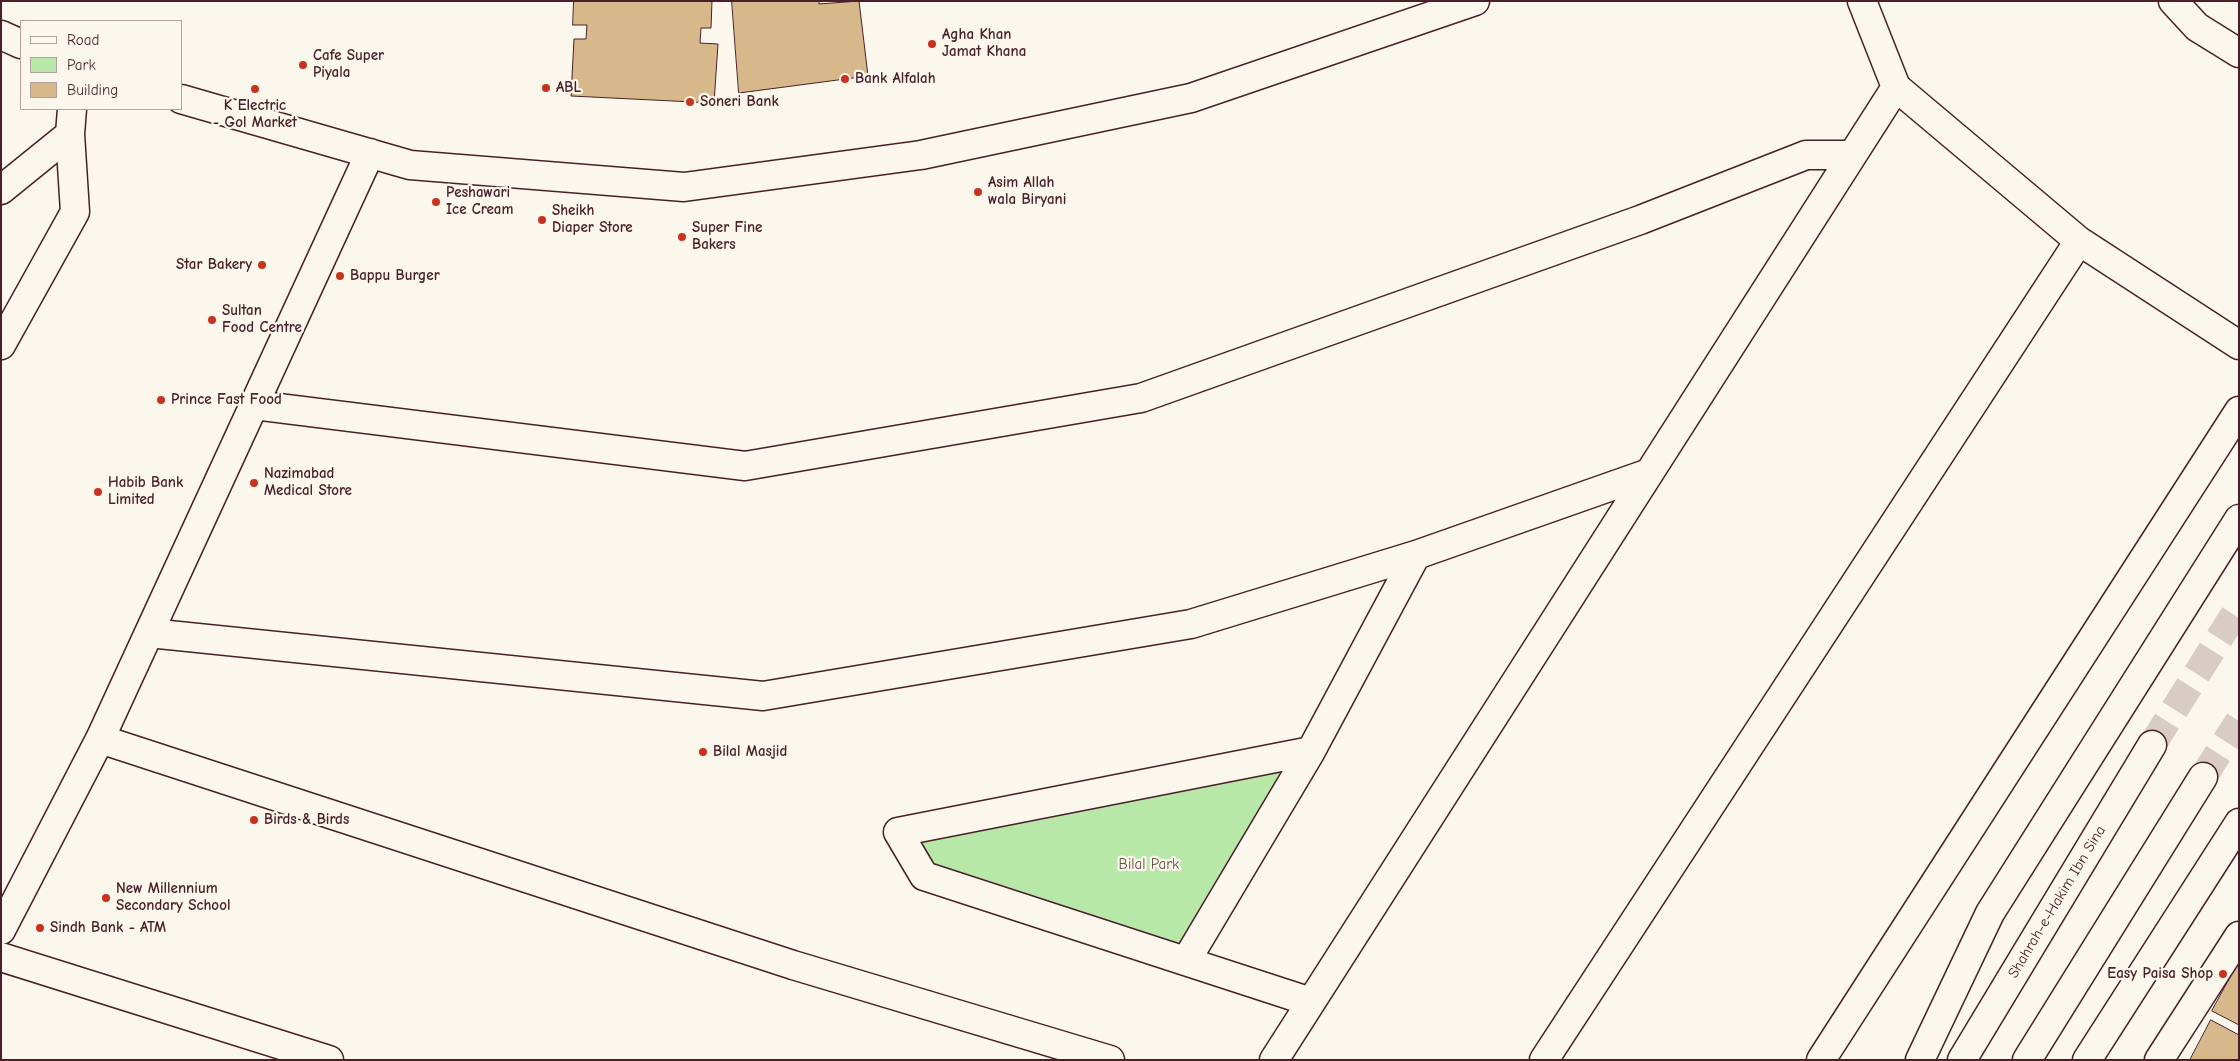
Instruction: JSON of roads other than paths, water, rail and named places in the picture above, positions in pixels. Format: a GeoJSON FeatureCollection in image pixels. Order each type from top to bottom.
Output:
{"type":"FeatureCollection","features":[{"type":"Feature","properties":{"kind":"main road"},"geometry":{"type":"LineString","coordinates":[[182,99],[410,165],[684,187],[920,155],[1191,98],[1475,1]]}},
{"type":"Feature","properties":{"kind":"main road"},"geometry":{"type":"LineString","coordinates":[[1862,1],[1896,87],[2079,240],[2239,345]]}},
{"type":"Feature","properties":{"kind":"main road"},"geometry":{"type":"LineString","coordinates":[[2173,1],[2197,27],[2239,53]]}},
{"type":"Feature","properties":{"kind":"main road"},"geometry":{"type":"LineString","coordinates":[[1,34],[20,44]]}},
{"type":"Feature","properties":{"kind":"main road"},"geometry":{"type":"LineString","coordinates":[[1274,1060],[1896,87]]}},
{"type":"Feature","properties":{"kind":"main road"},"geometry":{"type":"LineString","coordinates":[[1,190],[71,121]]}},
{"type":"Feature","properties":{"kind":"main road"},"geometry":{"type":"LineString","coordinates":[[1,345],[75,212],[71,121]]}},
{"type":"Feature","properties":{"kind":"main road"},"geometry":{"type":"LineString","coordinates":[[1,930],[100,739],[370,153]]}},
{"type":"Feature","properties":{"kind":"main road"},"geometry":{"type":"LineString","coordinates":[[254,405],[746,466],[1141,398],[1640,220],[1806,155],[1852,155]]}},
{"type":"Feature","properties":{"kind":"main road"},"geometry":{"type":"LineString","coordinates":[[1544,1060],[2079,240]]}},
{"type":"Feature","properties":{"kind":"main road"},"geometry":{"type":"LineString","coordinates":[[1821,1060],[2239,411]]}},
{"type":"Feature","properties":{"kind":"main road"},"geometry":{"type":"LineString","coordinates":[[149,633],[762,696],[1191,624],[1416,555],[1649,473]]}},
{"type":"Feature","properties":{"kind":"main road"},"geometry":{"type":"LineString","coordinates":[[1920,1060],[1990,914],[2239,518]]}},
{"type":"Feature","properties":{"kind":"main road"},"geometry":{"type":"LineString","coordinates":[[1186,961],[1311,751],[1416,555]]}},
{"type":"Feature","properties":{"kind":"main road"},"geometry":{"type":"LineString","coordinates":[[100,739],[793,965],[1110,1060]]}},
{"type":"Feature","properties":{"kind":"main road","name":"Shahrah-e-Hakim Ibn Sina"},"geometry":{"type":"LineString","coordinates":[[1962,1060],[2152,745]]}},
{"type":"Feature","properties":{"kind":"main road"},"geometry":{"type":"LineString","coordinates":[[1311,751],[898,832],[924,876],[1311,1002]]}},
{"type":"Feature","properties":{"kind":"main road"},"geometry":{"type":"LineString","coordinates":[[2027,1060],[2203,777]]}},
{"type":"Feature","properties":{"kind":"main road"},"geometry":{"type":"LineString","coordinates":[[2087,1060],[2239,823]]}},
{"type":"Feature","properties":{"kind":"main road"},"geometry":{"type":"LineString","coordinates":[[2159,1060],[2239,936]]}},
{"type":"Feature","properties":{"kind":"main road"},"geometry":{"type":"LineString","coordinates":[[1,957],[329,1060]]}},
{"type":"Feature","properties":{"kind":"tunnel"},"geometry":{"type":"LineString","coordinates":[[2152,745],[2239,607]]}},
{"type":"Feature","properties":{"kind":"tunnel"},"geometry":{"type":"LineString","coordinates":[[2203,777],[2239,721]]}},
{"type":"Feature","properties":{"kind":"place","name":"Agha Khan Jamat Khana"},"geometry":{"type":"Point","coordinates":[932,44]}},
{"type":"Feature","properties":{"kind":"place","name":"Cafe Super Piyala"},"geometry":{"type":"Point","coordinates":[303,65]}},
{"type":"Feature","properties":{"kind":"place","name":"Bank Alfalah"},"geometry":{"type":"Point","coordinates":[845,79]}},
{"type":"Feature","properties":{"kind":"place","name":"ABL"},"geometry":{"type":"Point","coordinates":[546,88]}},
{"type":"Feature","properties":{"kind":"place","name":"K Electric - Gol Market"},"geometry":{"type":"Point","coordinates":[255,89]}},
{"type":"Feature","properties":{"kind":"place","name":"Soneri Bank"},"geometry":{"type":"Point","coordinates":[690,102]}},
{"type":"Feature","properties":{"kind":"place","name":"Asim Allah wala Biryani"},"geometry":{"type":"Point","coordinates":[978,192]}},
{"type":"Feature","properties":{"kind":"place","name":"Peshawari Ice Cream"},"geometry":{"type":"Point","coordinates":[436,202]}},
{"type":"Feature","properties":{"kind":"place","name":"Sheikh Diaper Store"},"geometry":{"type":"Point","coordinates":[542,220]}},
{"type":"Feature","properties":{"kind":"place","name":"Super Fine Bakers"},"geometry":{"type":"Point","coordinates":[682,237]}},
{"type":"Feature","properties":{"kind":"place","name":"Star Bakery"},"geometry":{"type":"Point","coordinates":[262,265]}},
{"type":"Feature","properties":{"kind":"place","name":"Bappu Burger"},"geometry":{"type":"Point","coordinates":[340,276]}},
{"type":"Feature","properties":{"kind":"place","name":"Sultan Food Centre"},"geometry":{"type":"Point","coordinates":[212,320]}},
{"type":"Feature","properties":{"kind":"place","name":"Prince Fast Food"},"geometry":{"type":"Point","coordinates":[161,400]}},
{"type":"Feature","properties":{"kind":"place","name":"Nazimabad Medical Store"},"geometry":{"type":"Point","coordinates":[254,483]}},
{"type":"Feature","properties":{"kind":"place","name":"Habib Bank Limited"},"geometry":{"type":"Point","coordinates":[98,492]}},
{"type":"Feature","properties":{"kind":"place","name":"Bilal Masjid"},"geometry":{"type":"Point","coordinates":[703,752]}},
{"type":"Feature","properties":{"kind":"place","name":"Birds & Birds"},"geometry":{"type":"Point","coordinates":[254,820]}},
{"type":"Feature","properties":{"kind":"place","name":"New Millennium Secondary School"},"geometry":{"type":"Point","coordinates":[106,898]}},
{"type":"Feature","properties":{"kind":"place","name":"Sindh Bank - ATM"},"geometry":{"type":"Point","coordinates":[40,928]}},
{"type":"Feature","properties":{"kind":"place","name":"Easy Paisa Shop"},"geometry":{"type":"Point","coordinates":[2223,974]}},
{"type":"Feature","properties":{"kind":"park label","name":"Bilal Park"},"geometry":{"type":"Point","coordinates":[1149,865]}}]}
